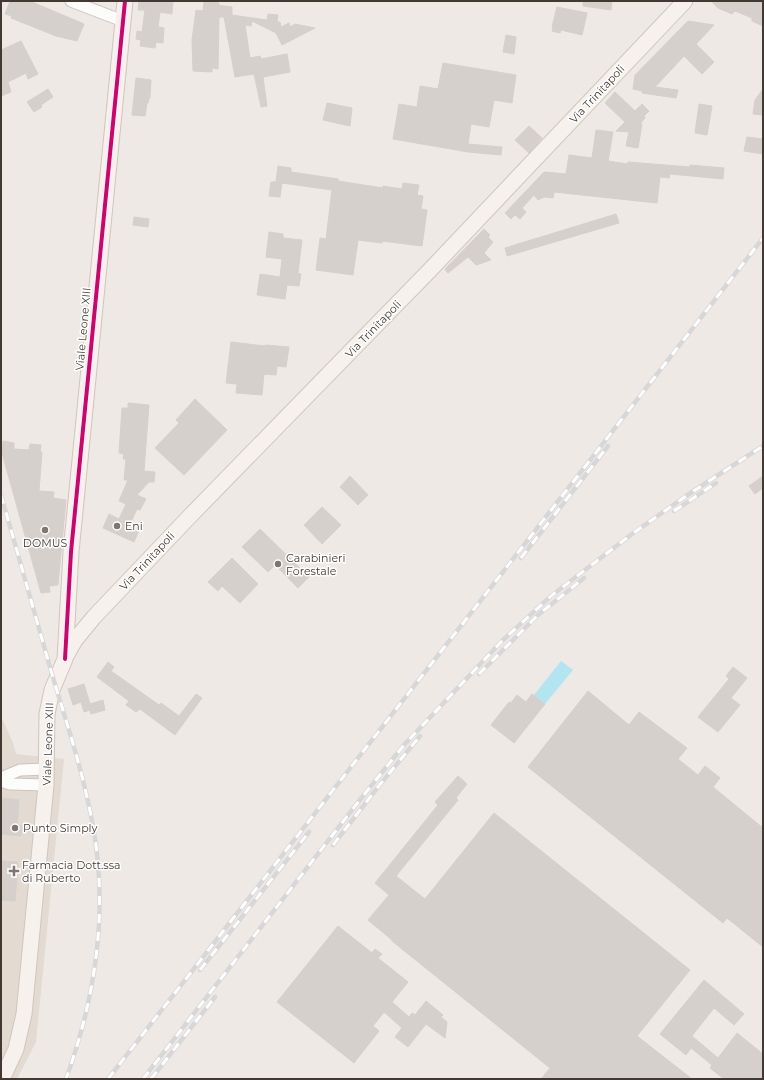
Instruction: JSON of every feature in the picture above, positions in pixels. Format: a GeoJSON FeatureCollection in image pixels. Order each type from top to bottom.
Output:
{"type":"FeatureCollection","features":[{"type":"Feature","properties":{"kind":"main road","name":"Viale Leone XIII"},"geometry":{"type":"LineString","coordinates":[[2,1079],[16,1049],[24,1014],[46,786],[48,705],[52,690],[65,659],[70,552],[125,1]]}},
{"type":"Feature","properties":{"kind":"main road","name":"Via Trinitapoli"},"geometry":{"type":"LineString","coordinates":[[65,659],[75,640],[94,617],[190,516],[430,270],[685,1]]}},
{"type":"Feature","properties":{"kind":"street"},"geometry":{"type":"LineString","coordinates":[[71,1],[123,21]]}},
{"type":"Feature","properties":{"kind":"street"},"geometry":{"type":"LineString","coordinates":[[1,778],[9,773],[20,770],[47,769]]}},
{"type":"Feature","properties":{"kind":"street"},"geometry":{"type":"LineString","coordinates":[[1,781],[10,784],[46,786]]}},
{"type":"Feature","properties":{"kind":"shaded area"},"geometry":{"type":"Polygon","coordinates":[[[1,716],[13,743],[16,754],[64,759],[36,1042],[17,1079],[1,1079],[1,716]]]}},
{"type":"Feature","properties":{"kind":"water"},"geometry":{"type":"Polygon","coordinates":[[[561,661],[573,670],[545,704],[534,695],[561,661]]]}},
{"type":"Feature","properties":{"kind":"building"},"geometry":{"type":"Polygon","coordinates":[[[10,1],[32,2],[84,24],[77,41],[56,36],[11,18],[12,16],[5,14],[10,1]]]}},
{"type":"Feature","properties":{"kind":"building"},"geometry":{"type":"Polygon","coordinates":[[[139,1],[173,1],[172,14],[160,12],[158,27],[164,28],[163,43],[156,42],[155,48],[140,46],[141,40],[136,39],[137,31],[142,32],[145,10],[138,10],[139,1]]]}},
{"type":"Feature","properties":{"kind":"building"},"geometry":{"type":"Polygon","coordinates":[[[204,1],[232,7],[232,15],[267,20],[268,14],[278,15],[277,22],[280,22],[281,27],[289,23],[290,27],[295,24],[315,28],[282,45],[276,33],[252,21],[251,26],[245,25],[250,58],[260,56],[261,59],[287,54],[290,72],[263,77],[267,106],[261,107],[254,74],[235,77],[224,17],[219,17],[218,69],[212,68],[212,72],[193,71],[192,40],[196,10],[203,11],[204,1]]]}},
{"type":"Feature","properties":{"kind":"building"},"geometry":{"type":"Polygon","coordinates":[[[583,1],[612,1],[611,10],[583,6],[583,1]]]}},
{"type":"Feature","properties":{"kind":"building"},"geometry":{"type":"Polygon","coordinates":[[[711,1],[763,1],[763,26],[752,21],[752,18],[735,11],[732,14],[718,8],[711,1]]]}},
{"type":"Feature","properties":{"kind":"building"},"geometry":{"type":"Polygon","coordinates":[[[557,7],[587,13],[582,35],[561,30],[560,33],[552,31],[557,7]]]}},
{"type":"Feature","properties":{"kind":"building"},"geometry":{"type":"Polygon","coordinates":[[[688,21],[714,25],[696,44],[714,62],[702,74],[684,56],[655,87],[678,90],[676,98],[642,93],[642,91],[633,89],[635,75],[688,21]]]}},
{"type":"Feature","properties":{"kind":"building"},"geometry":{"type":"Polygon","coordinates":[[[506,35],[516,37],[514,54],[503,52],[506,35]]]}},
{"type":"Feature","properties":{"kind":"building"},"geometry":{"type":"Polygon","coordinates":[[[21,41],[38,74],[28,79],[26,73],[8,82],[11,92],[1,96],[1,50],[21,41]]]}},
{"type":"Feature","properties":{"kind":"building"},"geometry":{"type":"Polygon","coordinates":[[[443,63],[516,75],[512,103],[494,100],[489,127],[471,124],[468,144],[502,147],[501,155],[468,152],[393,139],[399,104],[417,107],[420,86],[438,89],[443,63]]]}},
{"type":"Feature","properties":{"kind":"building"},"geometry":{"type":"Polygon","coordinates":[[[136,78],[151,80],[150,98],[147,103],[145,116],[132,115],[136,78]]]}},
{"type":"Feature","properties":{"kind":"building"},"geometry":{"type":"Polygon","coordinates":[[[48,89],[53,97],[34,112],[27,102],[48,89]]]}},
{"type":"Feature","properties":{"kind":"building"},"geometry":{"type":"Polygon","coordinates":[[[763,89],[763,115],[753,114],[755,100],[763,89]]]}},
{"type":"Feature","properties":{"kind":"building"},"geometry":{"type":"Polygon","coordinates":[[[615,92],[635,111],[642,104],[649,111],[644,116],[645,118],[640,124],[642,124],[638,148],[626,146],[629,132],[616,131],[625,122],[605,103],[615,92]]]}},
{"type":"Feature","properties":{"kind":"building"},"geometry":{"type":"Polygon","coordinates":[[[327,103],[352,108],[350,126],[323,120],[327,103]]]}},
{"type":"Feature","properties":{"kind":"building"},"geometry":{"type":"Polygon","coordinates":[[[699,104],[712,106],[707,135],[695,133],[699,104]]]}},
{"type":"Feature","properties":{"kind":"building"},"geometry":{"type":"Polygon","coordinates":[[[529,126],[542,138],[529,153],[515,140],[529,126]]]}},
{"type":"Feature","properties":{"kind":"building"},"geometry":{"type":"Polygon","coordinates":[[[596,130],[613,132],[608,161],[627,164],[628,162],[724,168],[723,179],[670,174],[669,178],[660,177],[657,203],[554,192],[553,198],[544,197],[538,200],[534,195],[522,208],[526,212],[520,219],[515,215],[511,219],[505,213],[544,172],[566,174],[569,155],[592,158],[596,130]]]}},
{"type":"Feature","properties":{"kind":"building"},"geometry":{"type":"Polygon","coordinates":[[[747,137],[763,139],[763,154],[744,151],[747,137]]]}},
{"type":"Feature","properties":{"kind":"building"},"geometry":{"type":"Polygon","coordinates":[[[278,166],[291,168],[291,172],[383,188],[383,186],[402,189],[403,183],[419,185],[417,195],[423,196],[421,209],[427,210],[422,246],[382,241],[382,243],[358,240],[353,275],[316,270],[320,238],[326,239],[332,190],[282,183],[280,197],[269,196],[271,182],[276,182],[278,166]]]}},
{"type":"Feature","properties":{"kind":"building"},"geometry":{"type":"Polygon","coordinates":[[[616,214],[619,223],[507,256],[505,248],[616,214]]]}},
{"type":"Feature","properties":{"kind":"building"},"geometry":{"type":"Polygon","coordinates":[[[134,217],[149,219],[148,227],[133,225],[134,217]]]}},
{"type":"Feature","properties":{"kind":"building"},"geometry":{"type":"Polygon","coordinates":[[[484,229],[490,235],[488,237],[493,242],[484,253],[491,260],[476,265],[468,257],[448,273],[445,269],[484,229]]]}},
{"type":"Feature","properties":{"kind":"building"},"geometry":{"type":"Polygon","coordinates":[[[269,232],[283,234],[283,238],[302,240],[298,273],[301,274],[299,286],[287,285],[285,299],[257,295],[260,274],[280,277],[282,259],[266,257],[269,232]]]}},
{"type":"Feature","properties":{"kind":"building"},"geometry":{"type":"Polygon","coordinates":[[[231,342],[289,347],[286,367],[277,366],[276,375],[264,374],[262,395],[236,393],[237,384],[226,383],[231,342]]]}},
{"type":"Feature","properties":{"kind":"building"},"geometry":{"type":"Polygon","coordinates":[[[195,399],[227,430],[184,475],[155,448],[179,423],[176,420],[195,399]]]}},
{"type":"Feature","properties":{"kind":"building"},"geometry":{"type":"Polygon","coordinates":[[[128,403],[149,405],[144,471],[155,472],[154,482],[149,482],[137,495],[146,499],[140,510],[137,509],[130,524],[140,528],[134,542],[103,528],[109,514],[119,519],[126,504],[119,501],[128,480],[124,480],[126,459],[123,459],[124,454],[119,453],[122,408],[128,408],[128,403]]]}},
{"type":"Feature","properties":{"kind":"building"},"geometry":{"type":"Polygon","coordinates":[[[3,441],[14,443],[14,449],[29,450],[30,444],[41,445],[40,452],[42,452],[39,491],[54,492],[53,498],[66,500],[58,585],[49,586],[50,592],[41,593],[2,453],[3,441]]]}},
{"type":"Feature","properties":{"kind":"building"},"geometry":{"type":"Polygon","coordinates":[[[350,476],[368,495],[358,505],[340,487],[350,476]]]}},
{"type":"Feature","properties":{"kind":"building"},"geometry":{"type":"Polygon","coordinates":[[[763,476],[763,488],[755,494],[749,486],[763,476]]]}},
{"type":"Feature","properties":{"kind":"building"},"geometry":{"type":"Polygon","coordinates":[[[322,507],[341,525],[322,544],[304,525],[322,507]]]}},
{"type":"Feature","properties":{"kind":"building"},"geometry":{"type":"Polygon","coordinates":[[[260,529],[309,577],[298,588],[275,565],[268,572],[242,547],[260,529]]]}},
{"type":"Feature","properties":{"kind":"building"},"geometry":{"type":"Polygon","coordinates":[[[232,558],[258,584],[240,603],[222,586],[218,591],[208,582],[232,558]]]}},
{"type":"Feature","properties":{"kind":"building"},"geometry":{"type":"Polygon","coordinates":[[[108,662],[114,667],[111,671],[159,705],[161,703],[179,716],[196,694],[202,698],[175,735],[140,709],[136,712],[126,705],[129,701],[97,677],[108,662]]]}},
{"type":"Feature","properties":{"kind":"building"},"geometry":{"type":"Polygon","coordinates":[[[733,667],[747,678],[731,698],[740,705],[718,732],[698,717],[729,679],[726,676],[733,667]]]}},
{"type":"Feature","properties":{"kind":"building"},"geometry":{"type":"Polygon","coordinates":[[[84,684],[90,704],[103,700],[105,710],[91,714],[90,710],[84,712],[81,702],[73,705],[68,689],[84,684]]]}},
{"type":"Feature","properties":{"kind":"building"},"geometry":{"type":"Polygon","coordinates":[[[588,691],[629,725],[639,712],[687,748],[678,759],[698,775],[705,766],[720,778],[713,787],[763,828],[763,947],[727,918],[723,923],[528,767],[588,691]]]}},
{"type":"Feature","properties":{"kind":"building"},"geometry":{"type":"Polygon","coordinates":[[[532,694],[545,704],[514,743],[491,725],[509,702],[511,703],[517,695],[526,702],[532,694]]]}},
{"type":"Feature","properties":{"kind":"building"},"geometry":{"type":"Polygon","coordinates":[[[458,776],[467,784],[456,798],[458,800],[396,876],[425,899],[494,813],[690,970],[637,1036],[692,1079],[541,1079],[550,1068],[368,920],[389,895],[375,883],[438,805],[435,802],[458,776]]]}},
{"type":"Feature","properties":{"kind":"building"},"geometry":{"type":"Polygon","coordinates":[[[1,798],[19,800],[17,825],[22,826],[21,836],[1,834],[1,798]]]}},
{"type":"Feature","properties":{"kind":"building"},"geometry":{"type":"Polygon","coordinates":[[[1,861],[18,862],[15,901],[1,900],[1,861]]]}},
{"type":"Feature","properties":{"kind":"building"},"geometry":{"type":"Polygon","coordinates":[[[338,926],[372,953],[375,949],[382,954],[378,958],[408,982],[392,1002],[409,1017],[412,1013],[415,1015],[426,1001],[443,1015],[441,1017],[447,1022],[445,1038],[426,1024],[408,1047],[395,1037],[402,1028],[384,1012],[373,1026],[379,1031],[354,1063],[277,1002],[338,926]]]}},
{"type":"Feature","properties":{"kind":"building"},"geometry":{"type":"Polygon","coordinates":[[[704,980],[744,1014],[734,1025],[714,1008],[692,1036],[718,1058],[737,1033],[763,1054],[763,1079],[724,1079],[710,1068],[712,1065],[691,1048],[686,1055],[660,1034],[704,980]]]}},
{"type":"Feature","properties":{"kind":"railway"},"geometry":{"type":"LineString","coordinates":[[108,1079],[763,238]]}},
{"type":"Feature","properties":{"kind":"railway"},"geometry":{"type":"LineString","coordinates":[[521,558],[608,446]]}},
{"type":"Feature","properties":{"kind":"railway"},"geometry":{"type":"LineString","coordinates":[[143,1079],[404,745],[502,641],[551,596],[632,534],[686,496],[763,446]]}},
{"type":"Feature","properties":{"kind":"railway"},"geometry":{"type":"LineString","coordinates":[[674,511],[716,483]]}},
{"type":"Feature","properties":{"kind":"railway"},"geometry":{"type":"LineString","coordinates":[[1,495],[80,768],[92,821],[97,854],[99,886],[97,952],[85,1016],[66,1079]]}},
{"type":"Feature","properties":{"kind":"railway"},"geometry":{"type":"LineString","coordinates":[[479,674],[538,615],[584,578]]}},
{"type":"Feature","properties":{"kind":"railway"},"geometry":{"type":"LineString","coordinates":[[333,845],[420,736]]}},
{"type":"Feature","properties":{"kind":"railway"},"geometry":{"type":"LineString","coordinates":[[200,970],[309,832]]}},
{"type":"Feature","properties":{"kind":"railway"},"geometry":{"type":"LineString","coordinates":[[151,1079],[215,997]]}},
{"type":"Feature","properties":{"kind":"cycle path"},"geometry":{"type":"LineString","coordinates":[[65,659],[71,552],[125,1]]}},
{"type":"Feature","properties":{"kind":"place","name":"Eni"},"geometry":{"type":"Point","coordinates":[117,526]}},
{"type":"Feature","properties":{"kind":"place","name":"DOMUS"},"geometry":{"type":"Point","coordinates":[45,530]}},
{"type":"Feature","properties":{"kind":"place","name":"Carabinieri Forestale"},"geometry":{"type":"Point","coordinates":[278,564]}},
{"type":"Feature","properties":{"kind":"place","name":"Punto Simply"},"geometry":{"type":"Point","coordinates":[15,828]}},
{"type":"Feature","properties":{"kind":"place","name":"Farmacia Dott.ssa di Ruberto"},"geometry":{"type":"Point","coordinates":[14,871]}}]}
